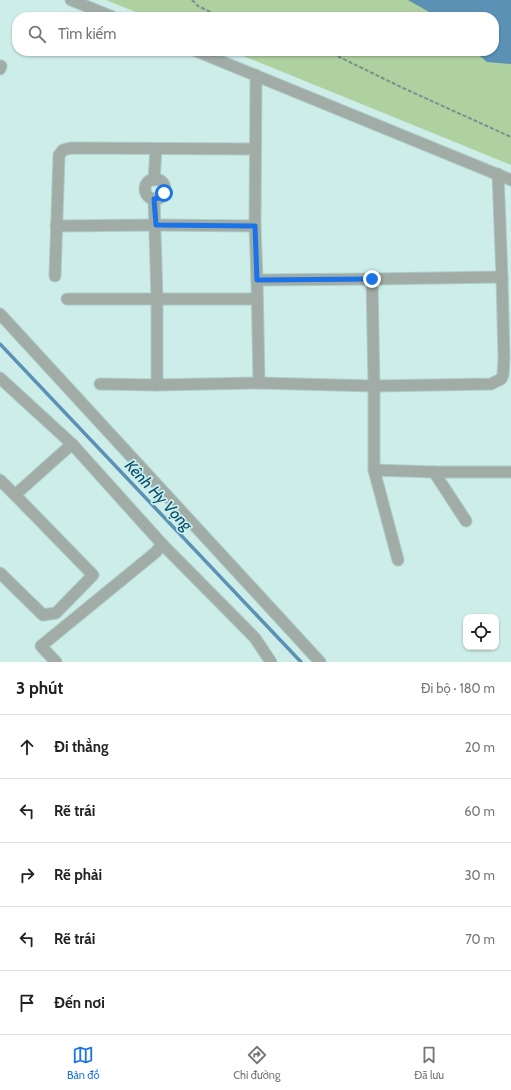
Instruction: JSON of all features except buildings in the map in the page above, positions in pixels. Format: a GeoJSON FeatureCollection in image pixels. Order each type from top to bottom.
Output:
{"type":"FeatureCollection","features":[{"type":"Feature","properties":{"kind":"street"},"geometry":{"type":"LineString","coordinates":[[71,0],[101,12]]}},
{"type":"Feature","properties":{"kind":"street"},"geometry":{"type":"LineString","coordinates":[[208,56],[511,180]]}},
{"type":"Feature","properties":{"kind":"street"},"geometry":{"type":"LineString","coordinates":[[256,75],[255,226],[259,384]]}},
{"type":"Feature","properties":{"kind":"street"},"geometry":{"type":"LineString","coordinates":[[55,276],[59,155],[63,150],[70,148],[255,149]]}},
{"type":"Feature","properties":{"kind":"street"},"geometry":{"type":"LineString","coordinates":[[156,149],[154,180],[150,180],[148,182],[145,188],[145,194],[154,199],[156,225],[157,385]]}},
{"type":"Feature","properties":{"kind":"street"},"geometry":{"type":"LineString","coordinates":[[100,384],[374,386],[491,384],[500,379],[503,375],[507,359],[498,174]]}},
{"type":"Feature","properties":{"kind":"street"},"geometry":{"type":"LineString","coordinates":[[56,226],[255,226]]}},
{"type":"Feature","properties":{"kind":"street"},"geometry":{"type":"LineString","coordinates":[[257,280],[502,277]]}},
{"type":"Feature","properties":{"kind":"street"},"geometry":{"type":"LineString","coordinates":[[372,279],[374,470],[398,560]]}},
{"type":"Feature","properties":{"kind":"street"},"geometry":{"type":"LineString","coordinates":[[67,299],[257,300]]}},
{"type":"Feature","properties":{"kind":"street"},"geometry":{"type":"LineString","coordinates":[[0,314],[320,662]]}},
{"type":"Feature","properties":{"kind":"street"},"geometry":{"type":"LineString","coordinates":[[0,378],[72,444],[162,544],[254,638],[271,662]]}},
{"type":"Feature","properties":{"kind":"street"},"geometry":{"type":"LineString","coordinates":[[15,495],[72,444]]}},
{"type":"Feature","properties":{"kind":"street"},"geometry":{"type":"LineString","coordinates":[[374,470],[511,472]]}},
{"type":"Feature","properties":{"kind":"street"},"geometry":{"type":"LineString","coordinates":[[434,472],[466,521]]}},
{"type":"Feature","properties":{"kind":"street"},"geometry":{"type":"LineString","coordinates":[[0,480],[92,575],[56,613],[42,615],[0,573]]}},
{"type":"Feature","properties":{"kind":"street"},"geometry":{"type":"LineString","coordinates":[[56,662],[41,646],[156,552],[162,544]]}},
{"type":"Feature","properties":{"kind":"path"},"geometry":{"type":"LineString","coordinates":[[192,0],[198,6],[211,12]]}},
{"type":"Feature","properties":{"kind":"path"},"geometry":{"type":"LineString","coordinates":[[338,56],[403,88],[511,137]]}},
{"type":"Feature","properties":{"kind":"green space"},"geometry":{"type":"Polygon","coordinates":[[[106,0],[511,0],[511,165],[243,56],[499,56],[499,12],[136,12],[106,0]]]}},
{"type":"Feature","properties":{"kind":"water"},"geometry":{"type":"Polygon","coordinates":[[[408,0],[511,0],[511,64],[487,62],[480,56],[499,56],[499,12],[429,12],[408,0]]]}},
{"type":"Feature","properties":{"kind":"waterway","name":"Kênh Hy Vọng"},"geometry":{"type":"LineString","coordinates":[[0,344],[301,662]]}},
{"type":"Feature","properties":{"kind":"route"},"geometry":{"type":"LineString","coordinates":[[164,193],[159,198],[154,199],[156,225],[255,226],[257,280],[372,279]]}}]}
